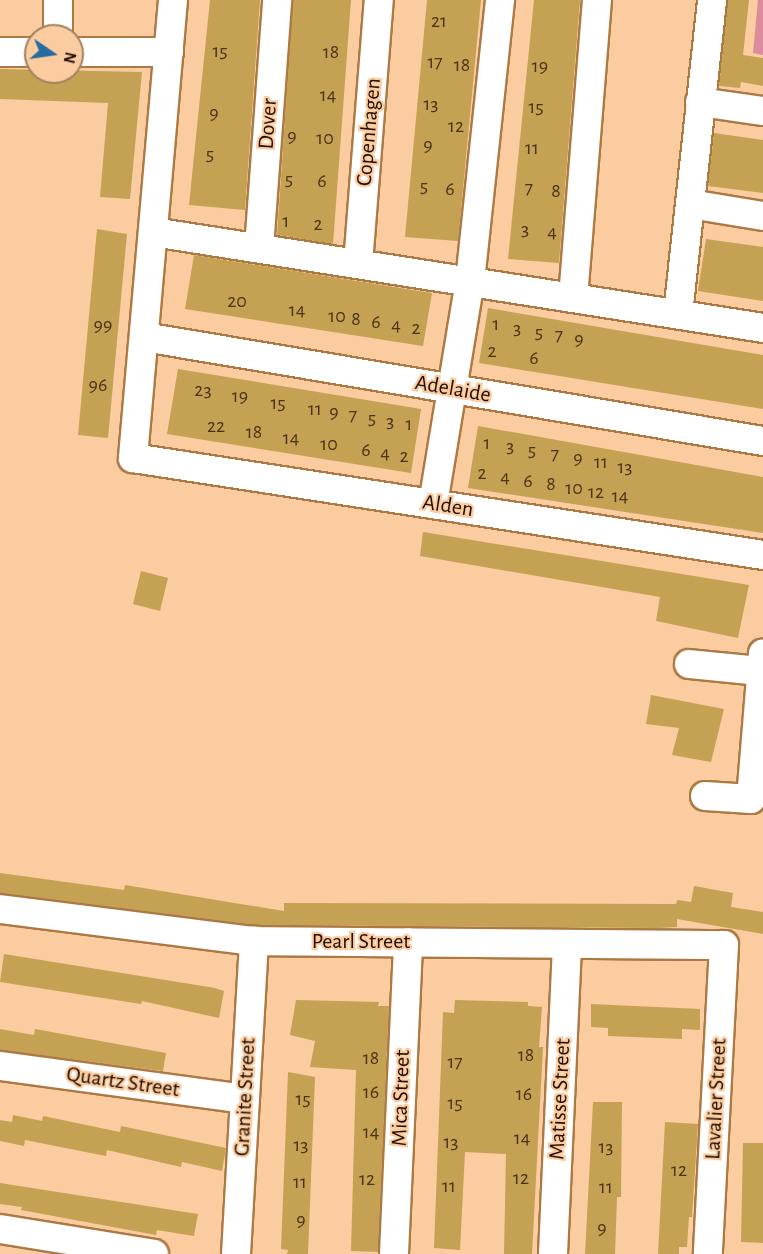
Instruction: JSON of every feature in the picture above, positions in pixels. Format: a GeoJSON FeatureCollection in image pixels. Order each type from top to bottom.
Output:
{"type":"FeatureCollection","features":[{"type":"Feature","properties":{"kind":"street"},"geometry":{"type":"LineString","coordinates":[[58,0],[58,24]]}},
{"type":"Feature","properties":{"kind":"street"},"geometry":{"type":"LineString","coordinates":[[144,337],[173,0]]}},
{"type":"Feature","properties":{"kind":"street","name":"Dover"},"geometry":{"type":"LineString","coordinates":[[259,248],[277,0]]}},
{"type":"Feature","properties":{"kind":"street","name":"Copenhagen"},"geometry":{"type":"LineString","coordinates":[[358,264],[379,0]]}},
{"type":"Feature","properties":{"kind":"street"},"geometry":{"type":"LineString","coordinates":[[433,504],[470,282],[500,0]]}},
{"type":"Feature","properties":{"kind":"street"},"geometry":{"type":"LineString","coordinates":[[573,298],[597,0]]}},
{"type":"Feature","properties":{"kind":"street"},"geometry":{"type":"LineString","coordinates":[[678,314],[712,0]]}},
{"type":"Feature","properties":{"kind":"street"},"geometry":{"type":"LineString","coordinates":[[0,52],[24,52]]}},
{"type":"Feature","properties":{"kind":"street"},"geometry":{"type":"LineString","coordinates":[[84,52],[169,52]]}},
{"type":"Feature","properties":{"kind":"street"},"geometry":{"type":"LineString","coordinates":[[700,102],[763,111]]}},
{"type":"Feature","properties":{"kind":"street"},"geometry":{"type":"LineString","coordinates":[[690,204],[763,216]]}},
{"type":"Feature","properties":{"kind":"street"},"geometry":{"type":"LineString","coordinates":[[153,232],[763,328]]}},
{"type":"Feature","properties":{"kind":"street","name":"Adelaide"},"geometry":{"type":"LineString","coordinates":[[144,337],[763,441]]}},
{"type":"Feature","properties":{"kind":"street","name":"Alden"},"geometry":{"type":"LineString","coordinates":[[144,337],[133,458],[763,555]]}},
{"type":"Feature","properties":{"kind":"street"},"geometry":{"type":"LineString","coordinates":[[689,664],[761,662],[751,799],[705,796]]}},
{"type":"Feature","properties":{"kind":"street","name":"Pearl Street"},"geometry":{"type":"LineString","coordinates":[[0,909],[254,941],[724,945]]}},
{"type":"Feature","properties":{"kind":"street","name":"Granite Street"},"geometry":{"type":"LineString","coordinates":[[236,1254],[254,941]]}},
{"type":"Feature","properties":{"kind":"street","name":"Mica Street"},"geometry":{"type":"LineString","coordinates":[[394,1254],[408,942]]}},
{"type":"Feature","properties":{"kind":"street","name":"Matisse Street"},"geometry":{"type":"LineString","coordinates":[[553,1254],[567,944]]}},
{"type":"Feature","properties":{"kind":"street","name":"Lavalier Street"},"geometry":{"type":"LineString","coordinates":[[708,1254],[724,945]]}},
{"type":"Feature","properties":{"kind":"street","name":"Quartz Street"},"geometry":{"type":"LineString","coordinates":[[0,1066],[245,1099]]}},
{"type":"Feature","properties":{"kind":"street"},"geometry":{"type":"LineString","coordinates":[[0,1229],[154,1254]]}},
{"type":"Feature","properties":{"kind":"shaded area"},"geometry":{"type":"Polygon","coordinates":[[[758,0],[763,0],[763,55],[753,53],[758,0]]]}},
{"type":"Feature","properties":{"kind":"building"},"geometry":{"type":"Polygon","coordinates":[[[210,0],[260,0],[245,210],[189,205],[210,0]]]}},
{"type":"Feature","properties":{"kind":"building"},"geometry":{"type":"Polygon","coordinates":[[[293,0],[351,0],[333,244],[277,235],[293,0]]]}},
{"type":"Feature","properties":{"kind":"building"},"geometry":{"type":"Polygon","coordinates":[[[427,0],[481,0],[458,241],[405,237],[427,0]]]}},
{"type":"Feature","properties":{"kind":"building"},"geometry":{"type":"Polygon","coordinates":[[[534,0],[580,0],[559,263],[508,259],[534,0]]]}},
{"type":"Feature","properties":{"kind":"building"},"geometry":{"type":"Polygon","coordinates":[[[728,0],[749,0],[743,55],[763,58],[763,86],[741,82],[740,88],[719,86],[728,0]]]}},
{"type":"Feature","properties":{"kind":"building"},"geometry":{"type":"Polygon","coordinates":[[[0,69],[24,70],[24,84],[84,84],[84,71],[142,72],[130,199],[100,197],[108,103],[0,99],[0,69]]]}},
{"type":"Feature","properties":{"kind":"building"},"geometry":{"type":"Polygon","coordinates":[[[714,133],[763,140],[763,193],[708,186],[714,133]]]}},
{"type":"Feature","properties":{"kind":"building"},"geometry":{"type":"Polygon","coordinates":[[[97,229],[127,234],[108,438],[78,435],[97,229]]]}},
{"type":"Feature","properties":{"kind":"building"},"geometry":{"type":"Polygon","coordinates":[[[706,239],[763,247],[763,301],[698,291],[706,239]]]}},
{"type":"Feature","properties":{"kind":"building"},"geometry":{"type":"Polygon","coordinates":[[[194,255],[432,293],[423,346],[185,309],[194,255]]]}},
{"type":"Feature","properties":{"kind":"building"},"geometry":{"type":"Polygon","coordinates":[[[488,308],[763,355],[763,409],[479,363],[488,308]]]}},
{"type":"Feature","properties":{"kind":"building"},"geometry":{"type":"Polygon","coordinates":[[[178,369],[421,409],[411,473],[167,434],[178,369]]]}},
{"type":"Feature","properties":{"kind":"building"},"geometry":{"type":"Polygon","coordinates":[[[478,426],[763,477],[763,533],[468,488],[478,426]]]}},
{"type":"Feature","properties":{"kind":"building"},"geometry":{"type":"Polygon","coordinates":[[[423,532],[749,585],[738,638],[656,621],[660,597],[420,556],[423,532]]]}},
{"type":"Feature","properties":{"kind":"building"},"geometry":{"type":"Polygon","coordinates":[[[141,571],[168,578],[160,611],[133,604],[141,571]]]}},
{"type":"Feature","properties":{"kind":"building"},"geometry":{"type":"Polygon","coordinates":[[[651,695],[724,709],[711,762],[672,755],[679,728],[646,724],[651,695]]]}},
{"type":"Feature","properties":{"kind":"building"},"geometry":{"type":"Polygon","coordinates":[[[0,873],[124,890],[125,885],[284,911],[284,903],[676,904],[677,900],[691,902],[694,886],[733,893],[731,907],[763,912],[763,934],[677,919],[677,927],[659,928],[255,925],[0,893],[0,873]]]}},
{"type":"Feature","properties":{"kind":"building"},"geometry":{"type":"Polygon","coordinates":[[[4,954],[215,988],[224,991],[219,1018],[142,1001],[141,1004],[0,982],[4,954]]]}},
{"type":"Feature","properties":{"kind":"building"},"geometry":{"type":"Polygon","coordinates":[[[296,1000],[379,1002],[378,1006],[389,1006],[378,1252],[351,1251],[356,1070],[310,1067],[315,1041],[290,1035],[296,1000]]]}},
{"type":"Feature","properties":{"kind":"building"},"geometry":{"type":"Polygon","coordinates":[[[455,1000],[528,1002],[528,1006],[542,1007],[539,1047],[543,1047],[532,1254],[504,1254],[506,1154],[465,1152],[460,1250],[434,1248],[443,1012],[454,1013],[455,1000]]]}},
{"type":"Feature","properties":{"kind":"building"},"geometry":{"type":"Polygon","coordinates":[[[591,1004],[700,1009],[700,1030],[682,1029],[682,1039],[608,1036],[608,1028],[591,1027],[591,1004]]]}},
{"type":"Feature","properties":{"kind":"building"},"geometry":{"type":"Polygon","coordinates":[[[0,1029],[34,1035],[35,1029],[166,1053],[163,1071],[0,1050],[0,1029]]]}},
{"type":"Feature","properties":{"kind":"building"},"geometry":{"type":"Polygon","coordinates":[[[288,1072],[315,1077],[308,1254],[287,1254],[288,1250],[281,1249],[288,1072]]]}},
{"type":"Feature","properties":{"kind":"building"},"geometry":{"type":"Polygon","coordinates":[[[593,1102],[622,1102],[621,1197],[617,1197],[615,1254],[585,1254],[593,1102]]]}},
{"type":"Feature","properties":{"kind":"building"},"geometry":{"type":"Polygon","coordinates":[[[13,1115],[42,1121],[43,1116],[120,1132],[121,1126],[226,1148],[222,1171],[182,1162],[181,1167],[107,1150],[106,1156],[25,1140],[24,1146],[0,1141],[0,1120],[12,1122],[13,1115]]]}},
{"type":"Feature","properties":{"kind":"building"},"geometry":{"type":"Polygon","coordinates":[[[665,1122],[698,1124],[692,1217],[689,1217],[687,1247],[679,1247],[679,1254],[658,1254],[665,1122]]]}},
{"type":"Feature","properties":{"kind":"building"},"geometry":{"type":"Polygon","coordinates":[[[743,1143],[763,1143],[763,1243],[741,1242],[743,1143]]]}},
{"type":"Feature","properties":{"kind":"building"},"geometry":{"type":"Polygon","coordinates":[[[0,1183],[198,1214],[194,1236],[157,1230],[156,1235],[21,1210],[22,1207],[0,1204],[0,1183]]]}}]}
